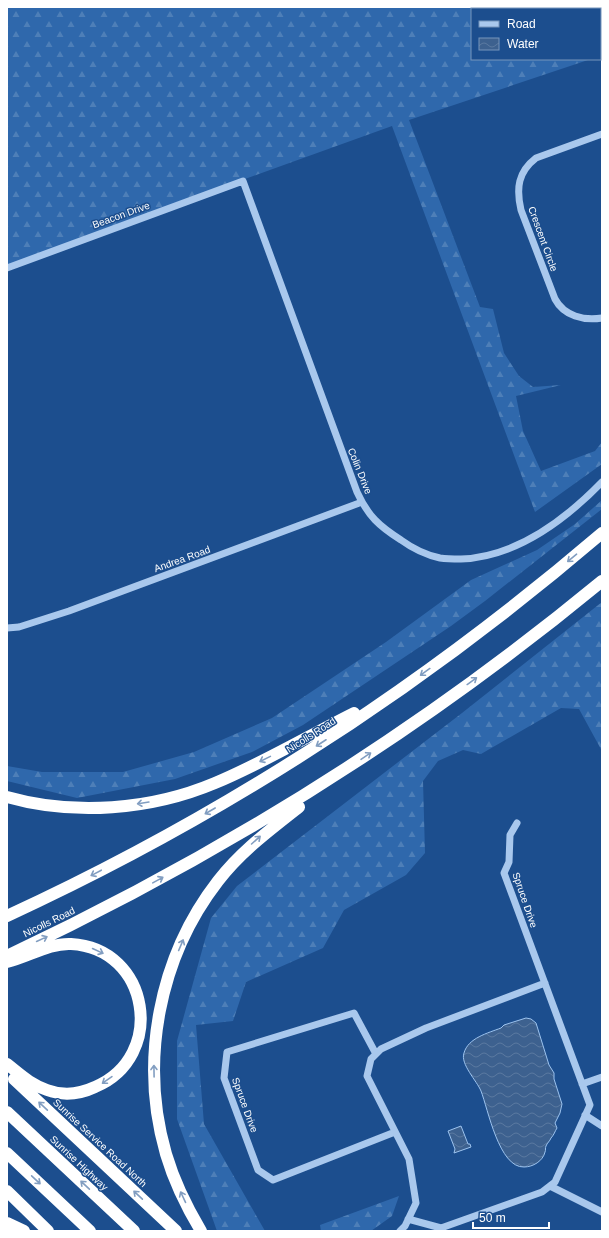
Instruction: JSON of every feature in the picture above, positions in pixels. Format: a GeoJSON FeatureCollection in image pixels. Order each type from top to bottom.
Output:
{"type":"FeatureCollection","features":[{"type":"Feature","properties":{"kind":"highway","name":"Nicolls Road"},"geometry":{"type":"LineString","coordinates":[[7,916],[85,879],[183,826],[324,741],[399,690],[526,596],[602,533]]}},
{"type":"Feature","properties":{"kind":"highway","name":"Nicolls Road"},"geometry":{"type":"LineString","coordinates":[[7,956],[102,910],[200,857],[289,805],[343,771],[505,657],[602,581]]}},
{"type":"Feature","properties":{"kind":"highway"},"geometry":{"type":"LineString","coordinates":[[7,797],[46,805],[87,808],[148,803],[175,796],[214,783],[238,772],[399,690]]}},
{"type":"Feature","properties":{"kind":"highway"},"geometry":{"type":"LineString","coordinates":[[201,1231],[182,1196],[162,1138],[154,1085],[155,1042],[162,998],[185,935],[195,915],[207,896],[232,864],[260,837],[343,771]]}},
{"type":"Feature","properties":{"kind":"highway"},"geometry":{"type":"LineString","coordinates":[[7,962],[21,959],[42,950],[60,945],[80,945],[100,951],[118,964],[131,981],[139,1000],[141,1022],[137,1044],[124,1064],[110,1079],[90,1090],[68,1094],[49,1091],[28,1082],[7,1064]]}},
{"type":"Feature","properties":{"kind":"highway","name":"Sunrise Service Road North"},"geometry":{"type":"LineString","coordinates":[[7,1072],[176,1231]]}},
{"type":"Feature","properties":{"kind":"highway","name":"Sunrise Highway"},"geometry":{"type":"LineString","coordinates":[[7,1112],[134,1231]]}},
{"type":"Feature","properties":{"kind":"highway"},"geometry":{"type":"LineString","coordinates":[[7,1153],[90,1231]]}},
{"type":"Feature","properties":{"kind":"highway"},"geometry":{"type":"LineString","coordinates":[[7,1191],[48,1231]]}},
{"type":"Feature","properties":{"kind":"highway"},"geometry":{"type":"LineString","coordinates":[[7,1223],[24,1231]]}},
{"type":"Feature","properties":{"kind":"street","name":"Crescent Circle"},"geometry":{"type":"LineString","coordinates":[[602,134],[536,158],[524,170],[520,180],[518,194],[521,210],[558,305],[564,311],[579,318],[602,318]]}},
{"type":"Feature","properties":{"kind":"street","name":"Beacon Drive"},"geometry":{"type":"LineString","coordinates":[[7,268],[243,181]]}},
{"type":"Feature","properties":{"kind":"street","name":"Colin Drive"},"geometry":{"type":"LineString","coordinates":[[243,181],[334,431],[362,502],[370,515],[379,525],[406,544],[440,558],[470,559],[487,556],[504,552],[537,534],[589,496],[602,482]]}},
{"type":"Feature","properties":{"kind":"street","name":"Andrea Road"},"geometry":{"type":"LineString","coordinates":[[7,628],[19,627],[82,606],[362,502]]}},
{"type":"Feature","properties":{"kind":"street","name":"Spruce Drive"},"geometry":{"type":"LineString","coordinates":[[408,1219],[441,1228],[542,1192],[555,1182],[590,1104],[504,873],[508,862],[510,835],[517,823]]}},
{"type":"Feature","properties":{"kind":"street"},"geometry":{"type":"LineString","coordinates":[[400,1231],[405,1226],[416,1203],[409,1159],[367,1076],[371,1059],[381,1048],[426,1028],[545,983]]}},
{"type":"Feature","properties":{"kind":"street","name":"Spruce Drive"},"geometry":{"type":"LineString","coordinates":[[376,1054],[354,1013],[226,1052],[224,1078],[258,1170],[273,1180],[395,1132]]}},
{"type":"Feature","properties":{"kind":"street"},"geometry":{"type":"LineString","coordinates":[[582,1084],[602,1077]]}},
{"type":"Feature","properties":{"kind":"street"},"geometry":{"type":"LineString","coordinates":[[585,1115],[602,1126]]}},
{"type":"Feature","properties":{"kind":"street"},"geometry":{"type":"LineString","coordinates":[[550,1186],[602,1212]]}},
{"type":"Feature","properties":{"kind":"green space"},"geometry":{"type":"Polygon","coordinates":[[[7,7],[602,7],[601,56],[601,8],[471,8],[471,60],[588,60],[409,120],[480,307],[493,309],[504,353],[519,376],[533,387],[561,385],[516,396],[523,431],[541,471],[595,451],[602,442],[602,464],[535,512],[392,126],[7,265],[7,7]]]}},
{"type":"Feature","properties":{"kind":"green space"},"geometry":{"type":"Polygon","coordinates":[[[602,500],[602,509],[451,626],[303,725],[252,752],[175,779],[77,798],[7,781],[7,766],[42,772],[123,772],[194,752],[272,718],[386,642],[471,580],[537,550],[575,524],[602,500]]]}},
{"type":"Feature","properties":{"kind":"green space"},"geometry":{"type":"Polygon","coordinates":[[[602,602],[602,751],[579,709],[561,708],[481,754],[463,750],[438,761],[423,781],[425,853],[406,875],[344,910],[323,948],[246,982],[233,1021],[196,1025],[204,1124],[265,1231],[217,1231],[177,1119],[177,1041],[211,918],[237,886],[462,713],[602,602]]]}},
{"type":"Feature","properties":{"kind":"green space"},"geometry":{"type":"Polygon","coordinates":[[[399,1196],[392,1216],[371,1231],[321,1231],[320,1225],[399,1196]]]}},
{"type":"Feature","properties":{"kind":"water"},"geometry":{"type":"Polygon","coordinates":[[[526,1018],[531,1019],[536,1023],[549,1065],[554,1073],[554,1079],[562,1104],[560,1113],[555,1123],[557,1128],[546,1145],[544,1155],[540,1161],[534,1165],[524,1167],[515,1165],[501,1148],[481,1091],[464,1062],[463,1057],[466,1048],[474,1040],[501,1028],[504,1025],[526,1018]]]}},
{"type":"Feature","properties":{"kind":"water"},"geometry":{"type":"Polygon","coordinates":[[[461,1126],[468,1144],[470,1144],[471,1147],[454,1153],[455,1149],[448,1131],[461,1126]]]}}]}
